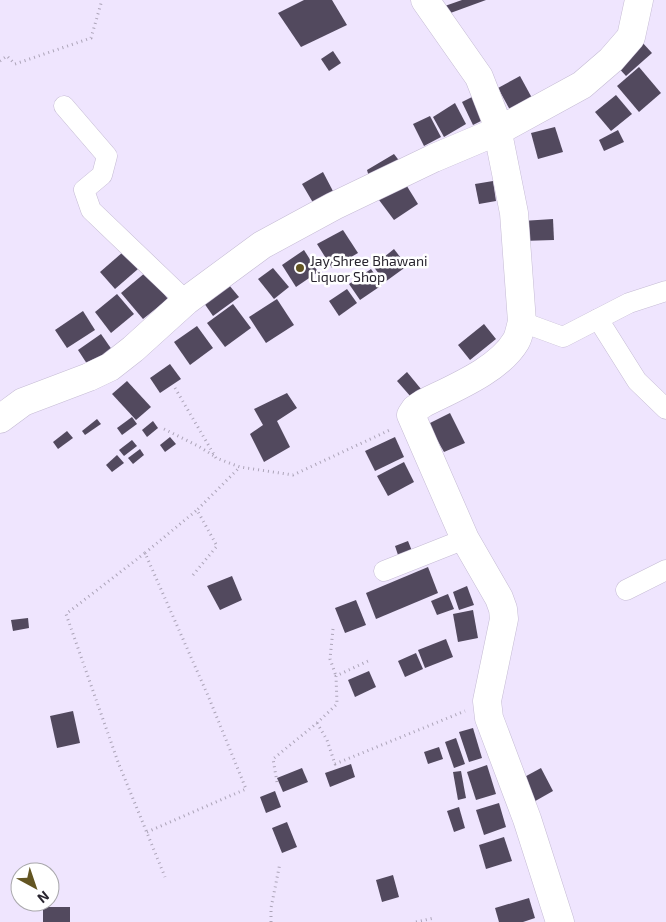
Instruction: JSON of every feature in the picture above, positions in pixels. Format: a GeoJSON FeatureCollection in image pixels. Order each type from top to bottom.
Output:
{"type":"FeatureCollection","features":[{"type":"Feature","properties":{"kind":"street"},"geometry":{"type":"LineString","coordinates":[[425,0],[479,77],[495,118],[514,213],[522,322],[517,340],[491,368],[424,403],[415,409],[411,415],[465,539],[499,598],[504,619],[488,702],[489,718],[527,819],[560,922]]}},
{"type":"Feature","properties":{"kind":"street"},"geometry":{"type":"LineString","coordinates":[[0,419],[23,402],[110,367],[186,301],[262,245],[334,206],[434,158],[498,131],[582,85],[611,60],[631,37],[639,0]]}},
{"type":"Feature","properties":{"kind":"street"},"geometry":{"type":"LineString","coordinates":[[64,106],[107,156],[102,175],[84,190],[91,210],[186,301]]}},
{"type":"Feature","properties":{"kind":"street"},"geometry":{"type":"LineString","coordinates":[[522,322],[562,337],[629,303],[666,291]]}},
{"type":"Feature","properties":{"kind":"street"},"geometry":{"type":"LineString","coordinates":[[598,318],[637,382],[666,409]]}},
{"type":"Feature","properties":{"kind":"street"},"geometry":{"type":"LineString","coordinates":[[384,571],[465,539]]}},
{"type":"Feature","properties":{"kind":"street"},"geometry":{"type":"LineString","coordinates":[[626,590],[666,570]]}},
{"type":"Feature","properties":{"kind":"path"},"geometry":{"type":"LineString","coordinates":[[0,61],[8,56],[15,64],[92,38],[102,0]]}},
{"type":"Feature","properties":{"kind":"path"},"geometry":{"type":"LineString","coordinates":[[175,388],[216,458]]}},
{"type":"Feature","properties":{"kind":"path"},"geometry":{"type":"LineString","coordinates":[[164,428],[216,458],[240,467],[293,474],[390,430],[411,415]]}},
{"type":"Feature","properties":{"kind":"path"},"geometry":{"type":"LineString","coordinates":[[165,877],[118,762],[66,614],[197,510],[240,467]]}},
{"type":"Feature","properties":{"kind":"path"},"geometry":{"type":"LineString","coordinates":[[193,575],[217,546],[197,510]]}},
{"type":"Feature","properties":{"kind":"path"},"geometry":{"type":"LineString","coordinates":[[145,553],[209,698],[246,789],[147,832]]}},
{"type":"Feature","properties":{"kind":"path"},"geometry":{"type":"LineString","coordinates":[[277,782],[273,759],[318,723],[337,704],[336,676],[330,659],[333,628]]}},
{"type":"Feature","properties":{"kind":"path"},"geometry":{"type":"LineString","coordinates":[[336,676],[368,661]]}},
{"type":"Feature","properties":{"kind":"path"},"geometry":{"type":"LineString","coordinates":[[318,723],[327,740],[335,764],[488,702]]}},
{"type":"Feature","properties":{"kind":"path"},"geometry":{"type":"LineString","coordinates":[[271,922],[271,908],[280,863]]}},
{"type":"Feature","properties":{"kind":"path"},"geometry":{"type":"LineString","coordinates":[[416,922],[434,918]]}},
{"type":"Feature","properties":{"kind":"building"},"geometry":{"type":"Polygon","coordinates":[[[304,0],[332,0],[347,25],[301,47],[278,13],[304,0]]]}},
{"type":"Feature","properties":{"kind":"building"},"geometry":{"type":"Polygon","coordinates":[[[462,0],[486,0],[445,15],[442,7],[462,0]]]}},
{"type":"Feature","properties":{"kind":"building"},"geometry":{"type":"Polygon","coordinates":[[[641,41],[652,53],[626,76],[615,64],[641,41]]]}},
{"type":"Feature","properties":{"kind":"building"},"geometry":{"type":"Polygon","coordinates":[[[333,51],[341,63],[329,71],[321,59],[333,51]]]}},
{"type":"Feature","properties":{"kind":"building"},"geometry":{"type":"Polygon","coordinates":[[[639,67],[661,93],[639,112],[617,86],[639,67]]]}},
{"type":"Feature","properties":{"kind":"building"},"geometry":{"type":"Polygon","coordinates":[[[520,76],[532,98],[510,110],[498,88],[520,76]]]}},
{"type":"Feature","properties":{"kind":"building"},"geometry":{"type":"Polygon","coordinates":[[[480,93],[491,116],[473,125],[462,102],[480,93]]]}},
{"type":"Feature","properties":{"kind":"building"},"geometry":{"type":"Polygon","coordinates":[[[616,95],[632,114],[611,131],[595,112],[616,95]]]}},
{"type":"Feature","properties":{"kind":"building"},"geometry":{"type":"Polygon","coordinates":[[[455,103],[466,124],[444,137],[433,117],[455,103]]]}},
{"type":"Feature","properties":{"kind":"building"},"geometry":{"type":"Polygon","coordinates":[[[430,116],[441,137],[424,146],[413,124],[430,116]]]}},
{"type":"Feature","properties":{"kind":"building"},"geometry":{"type":"Polygon","coordinates":[[[555,127],[563,152],[538,159],[531,133],[555,127]]]}},
{"type":"Feature","properties":{"kind":"building"},"geometry":{"type":"Polygon","coordinates":[[[618,130],[624,142],[604,151],[599,140],[618,130]]]}},
{"type":"Feature","properties":{"kind":"building"},"geometry":{"type":"Polygon","coordinates":[[[394,154],[404,167],[371,184],[367,170],[394,154]]]}},
{"type":"Feature","properties":{"kind":"building"},"geometry":{"type":"Polygon","coordinates":[[[323,172],[335,195],[315,206],[302,184],[323,172]]]}},
{"type":"Feature","properties":{"kind":"building"},"geometry":{"type":"Polygon","coordinates":[[[493,181],[496,201],[479,204],[475,184],[493,181]]]}},
{"type":"Feature","properties":{"kind":"building"},"geometry":{"type":"Polygon","coordinates":[[[405,183],[418,204],[394,220],[379,200],[405,183]]]}},
{"type":"Feature","properties":{"kind":"building"},"geometry":{"type":"Polygon","coordinates":[[[553,219],[554,240],[522,241],[522,221],[553,219]]]}},
{"type":"Feature","properties":{"kind":"building"},"geometry":{"type":"Polygon","coordinates":[[[343,230],[358,253],[332,268],[317,244],[343,230]]]}},
{"type":"Feature","properties":{"kind":"building"},"geometry":{"type":"Polygon","coordinates":[[[394,249],[407,266],[385,282],[373,266],[394,249]]]}},
{"type":"Feature","properties":{"kind":"building","name":"Jay Shree Bhawani Liquor Shop"},"geometry":{"type":"Polygon","coordinates":[[[304,250],[318,272],[296,287],[282,265],[304,250]]]}},
{"type":"Feature","properties":{"kind":"building"},"geometry":{"type":"Polygon","coordinates":[[[123,252],[138,269],[115,289],[100,272],[123,252]]]}},
{"type":"Feature","properties":{"kind":"building"},"geometry":{"type":"Polygon","coordinates":[[[273,268],[289,287],[274,299],[258,279],[273,268]]]}},
{"type":"Feature","properties":{"kind":"building"},"geometry":{"type":"Polygon","coordinates":[[[371,269],[382,285],[360,300],[349,284],[371,269]]]}},
{"type":"Feature","properties":{"kind":"building"},"geometry":{"type":"Polygon","coordinates":[[[146,272],[168,299],[143,319],[121,293],[146,272]]]}},
{"type":"Feature","properties":{"kind":"building"},"geometry":{"type":"Polygon","coordinates":[[[229,285],[239,297],[213,316],[204,303],[229,285]]]}},
{"type":"Feature","properties":{"kind":"building"},"geometry":{"type":"Polygon","coordinates":[[[347,289],[357,303],[339,316],[329,301],[347,289]]]}},
{"type":"Feature","properties":{"kind":"building"},"geometry":{"type":"Polygon","coordinates":[[[117,294],[134,314],[111,333],[95,312],[117,294]]]}},
{"type":"Feature","properties":{"kind":"building"},"geometry":{"type":"Polygon","coordinates":[[[277,299],[294,325],[266,343],[249,317],[277,299]]]}},
{"type":"Feature","properties":{"kind":"building"},"geometry":{"type":"Polygon","coordinates":[[[233,304],[251,328],[225,347],[207,323],[233,304]]]}},
{"type":"Feature","properties":{"kind":"building"},"geometry":{"type":"Polygon","coordinates":[[[83,311],[95,330],[67,348],[55,330],[83,311]]]}},
{"type":"Feature","properties":{"kind":"building"},"geometry":{"type":"Polygon","coordinates":[[[484,324],[496,339],[470,360],[458,345],[484,324]]]}},
{"type":"Feature","properties":{"kind":"building"},"geometry":{"type":"Polygon","coordinates":[[[197,326],[213,348],[190,365],[174,342],[197,326]]]}},
{"type":"Feature","properties":{"kind":"building"},"geometry":{"type":"Polygon","coordinates":[[[101,334],[117,357],[93,373],[78,350],[101,334]]]}},
{"type":"Feature","properties":{"kind":"building"},"geometry":{"type":"Polygon","coordinates":[[[170,364],[181,379],[160,393],[150,378],[170,364]]]}},
{"type":"Feature","properties":{"kind":"building"},"geometry":{"type":"Polygon","coordinates":[[[407,372],[421,389],[411,397],[397,381],[407,372]]]}},
{"type":"Feature","properties":{"kind":"building"},"geometry":{"type":"Polygon","coordinates":[[[127,381],[151,407],[136,420],[112,394],[127,381]]]}},
{"type":"Feature","properties":{"kind":"building"},"geometry":{"type":"Polygon","coordinates":[[[287,393],[297,408],[277,421],[290,447],[264,462],[250,434],[263,425],[254,409],[287,393]]]}},
{"type":"Feature","properties":{"kind":"building"},"geometry":{"type":"Polygon","coordinates":[[[450,413],[465,443],[444,452],[428,424],[450,413]]]}},
{"type":"Feature","properties":{"kind":"building"},"geometry":{"type":"Polygon","coordinates":[[[132,417],[137,424],[122,435],[117,428],[132,417]]]}},
{"type":"Feature","properties":{"kind":"building"},"geometry":{"type":"Polygon","coordinates":[[[97,419],[101,424],[85,435],[82,431],[97,419]]]}},
{"type":"Feature","properties":{"kind":"building"},"geometry":{"type":"Polygon","coordinates":[[[153,421],[158,428],[147,437],[142,430],[153,421]]]}},
{"type":"Feature","properties":{"kind":"building"},"geometry":{"type":"Polygon","coordinates":[[[67,431],[73,438],[58,449],[53,442],[67,431]]]}},
{"type":"Feature","properties":{"kind":"building"},"geometry":{"type":"Polygon","coordinates":[[[170,437],[176,444],[165,452],[160,445],[170,437]]]}},
{"type":"Feature","properties":{"kind":"building"},"geometry":{"type":"Polygon","coordinates":[[[395,437],[404,457],[375,471],[365,451],[395,437]]]}},
{"type":"Feature","properties":{"kind":"building"},"geometry":{"type":"Polygon","coordinates":[[[132,440],[137,446],[124,456],[119,450],[132,440]]]}},
{"type":"Feature","properties":{"kind":"building"},"geometry":{"type":"Polygon","coordinates":[[[140,449],[144,455],[133,464],[128,458],[140,449]]]}},
{"type":"Feature","properties":{"kind":"building"},"geometry":{"type":"Polygon","coordinates":[[[117,455],[124,463],[112,472],[106,465],[117,455]]]}},
{"type":"Feature","properties":{"kind":"building"},"geometry":{"type":"Polygon","coordinates":[[[404,462],[414,482],[388,496],[377,476],[404,462]]]}},
{"type":"Feature","properties":{"kind":"building"},"geometry":{"type":"Polygon","coordinates":[[[408,541],[412,551],[398,555],[395,546],[408,541]]]}},
{"type":"Feature","properties":{"kind":"building"},"geometry":{"type":"Polygon","coordinates":[[[428,567],[438,593],[376,619],[366,593],[428,567]]]}},
{"type":"Feature","properties":{"kind":"building"},"geometry":{"type":"Polygon","coordinates":[[[232,576],[242,600],[220,610],[207,586],[232,576]]]}},
{"type":"Feature","properties":{"kind":"building"},"geometry":{"type":"Polygon","coordinates":[[[467,586],[474,605],[459,610],[453,592],[467,586]]]}},
{"type":"Feature","properties":{"kind":"building"},"geometry":{"type":"Polygon","coordinates":[[[448,594],[454,609],[437,615],[431,601],[448,594]]]}},
{"type":"Feature","properties":{"kind":"building"},"geometry":{"type":"Polygon","coordinates":[[[356,600],[366,625],[345,633],[335,608],[356,600]]]}},
{"type":"Feature","properties":{"kind":"building"},"geometry":{"type":"Polygon","coordinates":[[[473,610],[478,638],[458,642],[453,614],[473,610]]]}},
{"type":"Feature","properties":{"kind":"building"},"geometry":{"type":"Polygon","coordinates":[[[28,618],[29,628],[13,631],[11,620],[28,618]]]}},
{"type":"Feature","properties":{"kind":"building"},"geometry":{"type":"Polygon","coordinates":[[[446,639],[453,657],[425,668],[418,650],[446,639]]]}},
{"type":"Feature","properties":{"kind":"building"},"geometry":{"type":"Polygon","coordinates":[[[416,653],[423,669],[405,677],[398,661],[416,653]]]}},
{"type":"Feature","properties":{"kind":"building"},"geometry":{"type":"Polygon","coordinates":[[[369,671],[376,687],[355,697],[348,680],[369,671]]]}},
{"type":"Feature","properties":{"kind":"building"},"geometry":{"type":"Polygon","coordinates":[[[73,711],[80,743],[57,748],[50,716],[73,711]]]}},
{"type":"Feature","properties":{"kind":"building"},"geometry":{"type":"Polygon","coordinates":[[[473,728],[482,758],[469,762],[459,732],[473,728]]]}},
{"type":"Feature","properties":{"kind":"building"},"geometry":{"type":"Polygon","coordinates":[[[456,738],[465,764],[454,768],[445,742],[456,738]]]}},
{"type":"Feature","properties":{"kind":"building"},"geometry":{"type":"Polygon","coordinates":[[[439,747],[443,759],[428,764],[424,752],[439,747]]]}},
{"type":"Feature","properties":{"kind":"building"},"geometry":{"type":"Polygon","coordinates":[[[351,764],[355,777],[330,787],[325,773],[351,764]]]}},
{"type":"Feature","properties":{"kind":"building"},"geometry":{"type":"Polygon","coordinates":[[[487,765],[496,794],[476,800],[467,772],[487,765]]]}},
{"type":"Feature","properties":{"kind":"building"},"geometry":{"type":"Polygon","coordinates":[[[302,768],[308,782],[283,792],[277,778],[302,768]]]}},
{"type":"Feature","properties":{"kind":"building"},"geometry":{"type":"Polygon","coordinates":[[[541,768],[553,791],[530,804],[517,781],[541,768]]]}},
{"type":"Feature","properties":{"kind":"building"},"geometry":{"type":"Polygon","coordinates":[[[461,771],[466,798],[458,800],[453,772],[461,771]]]}},
{"type":"Feature","properties":{"kind":"building"},"geometry":{"type":"Polygon","coordinates":[[[275,791],[281,807],[266,813],[260,797],[275,791]]]}},
{"type":"Feature","properties":{"kind":"building"},"geometry":{"type":"Polygon","coordinates":[[[499,803],[506,827],[484,835],[476,810],[499,803]]]}},
{"type":"Feature","properties":{"kind":"building"},"geometry":{"type":"Polygon","coordinates":[[[459,807],[465,828],[454,832],[447,811],[459,807]]]}},
{"type":"Feature","properties":{"kind":"building"},"geometry":{"type":"Polygon","coordinates":[[[287,822],[297,847],[282,853],[272,828],[287,822]]]}},
{"type":"Feature","properties":{"kind":"building"},"geometry":{"type":"Polygon","coordinates":[[[504,837],[512,861],[486,869],[479,845],[504,837]]]}},
{"type":"Feature","properties":{"kind":"building"},"geometry":{"type":"Polygon","coordinates":[[[393,875],[399,897],[382,902],[376,880],[393,875]]]}},
{"type":"Feature","properties":{"kind":"building"},"geometry":{"type":"Polygon","coordinates":[[[529,898],[535,918],[523,922],[499,922],[495,908],[529,898]]]}},
{"type":"Feature","properties":{"kind":"building"},"geometry":{"type":"Polygon","coordinates":[[[60,907],[70,907],[70,922],[43,922],[43,912],[60,912],[60,907]]]}},
{"type":"Feature","properties":{"kind":"place","name":"Jay Shree Bhawani Liquor Shop"},"geometry":{"type":"Point","coordinates":[300,268]}}]}
